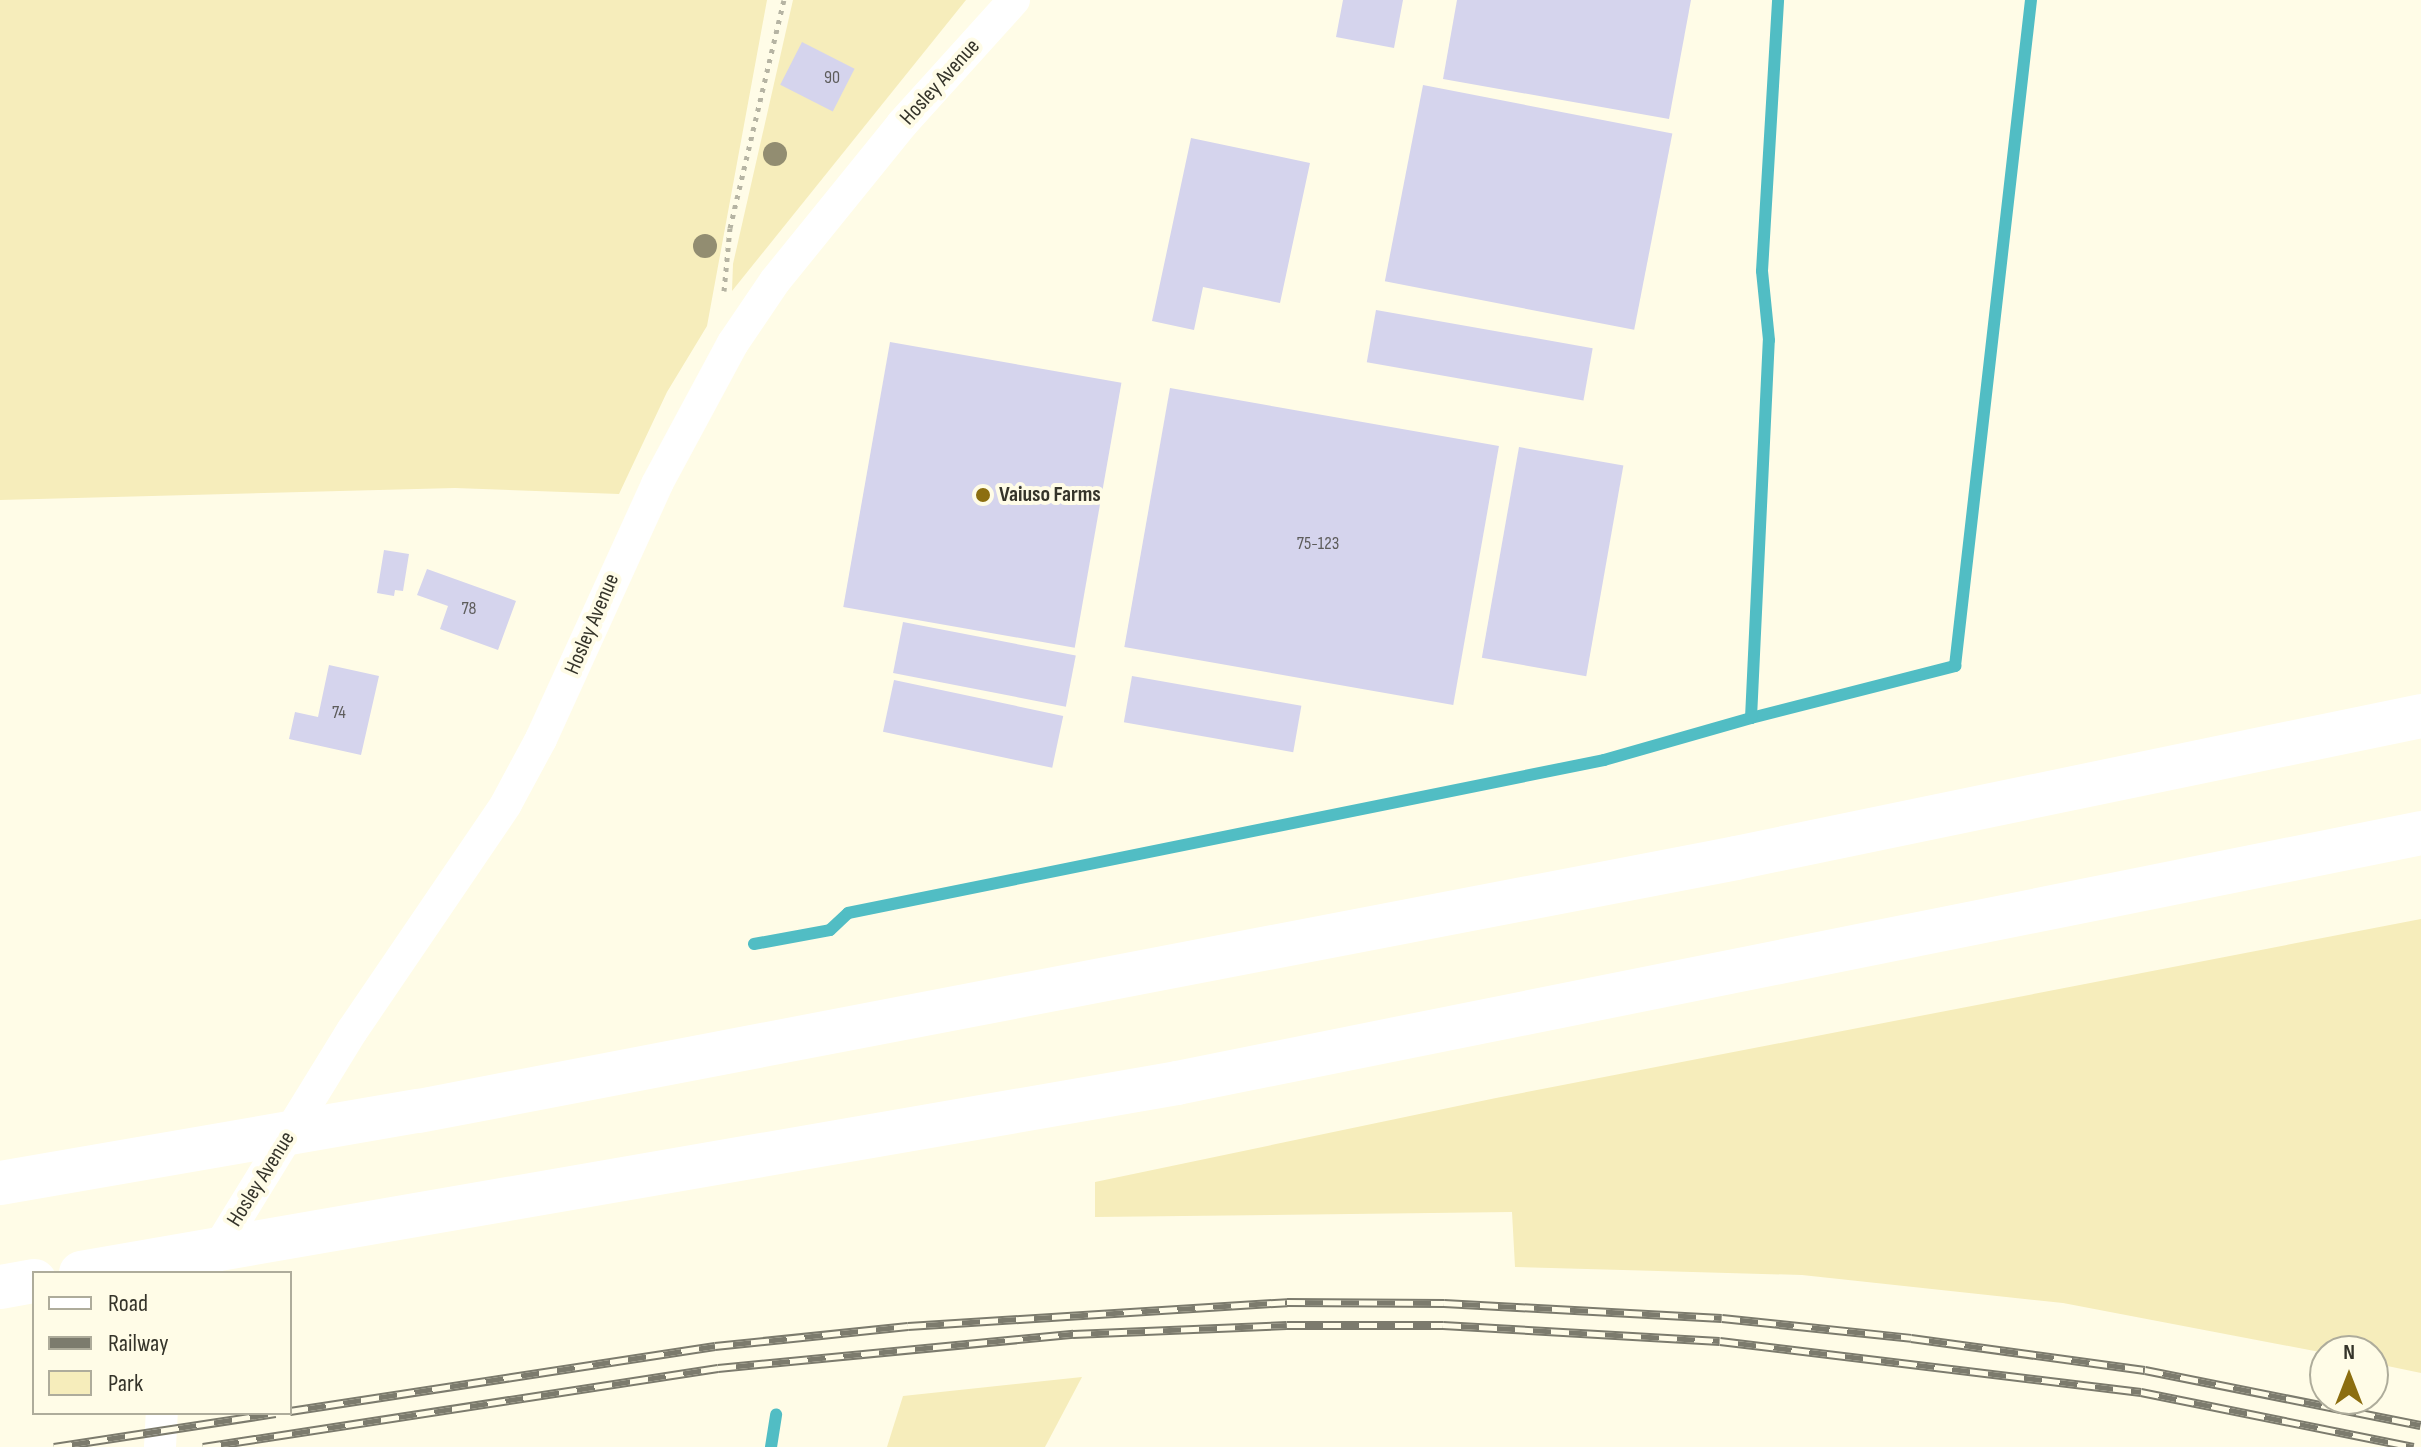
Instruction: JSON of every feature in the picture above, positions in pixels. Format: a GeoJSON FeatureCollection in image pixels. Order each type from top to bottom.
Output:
{"type":"FeatureCollection","features":[{"type":"Feature","properties":{"kind":"highway"},"geometry":{"type":"LineString","coordinates":[[0,1183],[419,1111],[1391,924],[2421,716]]}},
{"type":"Feature","properties":{"kind":"highway"},"geometry":{"type":"LineString","coordinates":[[93,1271],[1192,1080],[2421,833]]}},
{"type":"Feature","properties":{"kind":"highway"},"geometry":{"type":"LineString","coordinates":[[0,1287],[32,1281]]}},
{"type":"Feature","properties":{"kind":"street","name":"Hosley Avenue"},"geometry":{"type":"LineString","coordinates":[[204,1271],[352,1031],[506,804],[541,739],[657,484],[733,343],[775,281],[902,124],[1014,0]]}},
{"type":"Feature","properties":{"kind":"street"},"geometry":{"type":"LineString","coordinates":[[160,1447],[162,1415]]}},
{"type":"Feature","properties":{"kind":"path"},"geometry":{"type":"LineString","coordinates":[[733,343],[723,277],[784,0]]}},
{"type":"Feature","properties":{"kind":"green space"},"geometry":{"type":"Polygon","coordinates":[[[0,0],[767,0],[707,326],[667,392],[619,494],[455,488],[0,500],[0,0]]]}},
{"type":"Feature","properties":{"kind":"green space"},"geometry":{"type":"Polygon","coordinates":[[[793,0],[966,0],[732,291],[733,264],[793,0]]]}},
{"type":"Feature","properties":{"kind":"green space"},"geometry":{"type":"Polygon","coordinates":[[[2421,919],[2421,1373],[2389,1366],[2389,1335],[2309,1335],[2309,1350],[2063,1303],[1802,1275],[1515,1267],[1512,1212],[1095,1217],[1095,1182],[1496,1098],[2421,919]]]}},
{"type":"Feature","properties":{"kind":"green space"},"geometry":{"type":"Polygon","coordinates":[[[1082,1377],[1045,1447],[887,1447],[903,1396],[1082,1377]]]}},
{"type":"Feature","properties":{"kind":"building"},"geometry":{"type":"Polygon","coordinates":[[[1343,0],[1403,0],[1394,48],[1336,37],[1343,0]]]}},
{"type":"Feature","properties":{"kind":"building"},"geometry":{"type":"Polygon","coordinates":[[[1457,0],[1691,0],[1669,119],[1443,79],[1457,0]]]}},
{"type":"Feature","properties":{"kind":"building"},"geometry":{"type":"Polygon","coordinates":[[[802,42],[855,69],[833,112],[780,85],[802,42]]]}},
{"type":"Feature","properties":{"kind":"building"},"geometry":{"type":"Polygon","coordinates":[[[1423,85],[1672,133],[1634,330],[1385,281],[1423,85]]]}},
{"type":"Feature","properties":{"kind":"building"},"geometry":{"type":"Polygon","coordinates":[[[1191,138],[1310,163],[1280,303],[1203,287],[1194,330],[1152,321],[1191,138]]]}},
{"type":"Feature","properties":{"kind":"building"},"geometry":{"type":"Polygon","coordinates":[[[1376,310],[1593,348],[1583,400],[1367,362],[1376,310]]]}},
{"type":"Feature","properties":{"kind":"building","name":"Vaiuso Farms"},"geometry":{"type":"Polygon","coordinates":[[[890,342],[1121,383],[1075,648],[843,607],[890,342]]]}},
{"type":"Feature","properties":{"kind":"building"},"geometry":{"type":"Polygon","coordinates":[[[1170,388],[1499,446],[1453,705],[1124,647],[1170,388]]]}},
{"type":"Feature","properties":{"kind":"building"},"geometry":{"type":"Polygon","coordinates":[[[1519,447],[1623,465],[1586,676],[1482,658],[1519,447]]]}},
{"type":"Feature","properties":{"kind":"building"},"geometry":{"type":"Polygon","coordinates":[[[384,550],[409,554],[403,591],[395,590],[394,596],[377,593],[384,550]]]}},
{"type":"Feature","properties":{"kind":"building"},"geometry":{"type":"Polygon","coordinates":[[[427,569],[516,601],[498,650],[440,629],[448,606],[417,595],[427,569]]]}},
{"type":"Feature","properties":{"kind":"building"},"geometry":{"type":"Polygon","coordinates":[[[903,622],[1076,656],[1066,707],[893,673],[903,622]]]}},
{"type":"Feature","properties":{"kind":"building"},"geometry":{"type":"Polygon","coordinates":[[[329,665],[379,676],[361,755],[289,739],[295,712],[318,717],[329,665]]]}},
{"type":"Feature","properties":{"kind":"building"},"geometry":{"type":"Polygon","coordinates":[[[1132,676],[1301,706],[1293,752],[1124,722],[1132,676]]]}},
{"type":"Feature","properties":{"kind":"building"},"geometry":{"type":"Polygon","coordinates":[[[894,680],[1063,716],[1052,768],[883,732],[894,680]]]}},
{"type":"Feature","properties":{"kind":"waterway"},"geometry":{"type":"LineString","coordinates":[[754,944],[830,930],[848,913],[1604,760],[1751,718],[1769,340],[1762,271],[1778,0]]}},
{"type":"Feature","properties":{"kind":"waterway"},"geometry":{"type":"LineString","coordinates":[[1751,718],[1955,666],[2031,0]]}},
{"type":"Feature","properties":{"kind":"waterway"},"geometry":{"type":"LineString","coordinates":[[771,1447],[776,1414]]}},
{"type":"Feature","properties":{"kind":"railway"},"geometry":{"type":"LineString","coordinates":[[292,1411],[715,1346],[908,1326],[1287,1302],[1444,1303],[1722,1318],[1911,1338],[2145,1370],[2421,1425]]}},
{"type":"Feature","properties":{"kind":"railway"},"geometry":{"type":"LineString","coordinates":[[203,1447],[718,1368],[1073,1334],[1287,1325],[1443,1325],[1720,1341],[2141,1392],[2414,1447]]}},
{"type":"Feature","properties":{"kind":"railway"},"geometry":{"type":"LineString","coordinates":[[54,1447],[262,1415]]}},
{"type":"Feature","properties":{"kind":"place","name":"Vaiuso Farms"},"geometry":{"type":"Point","coordinates":[983,495]}}]}
